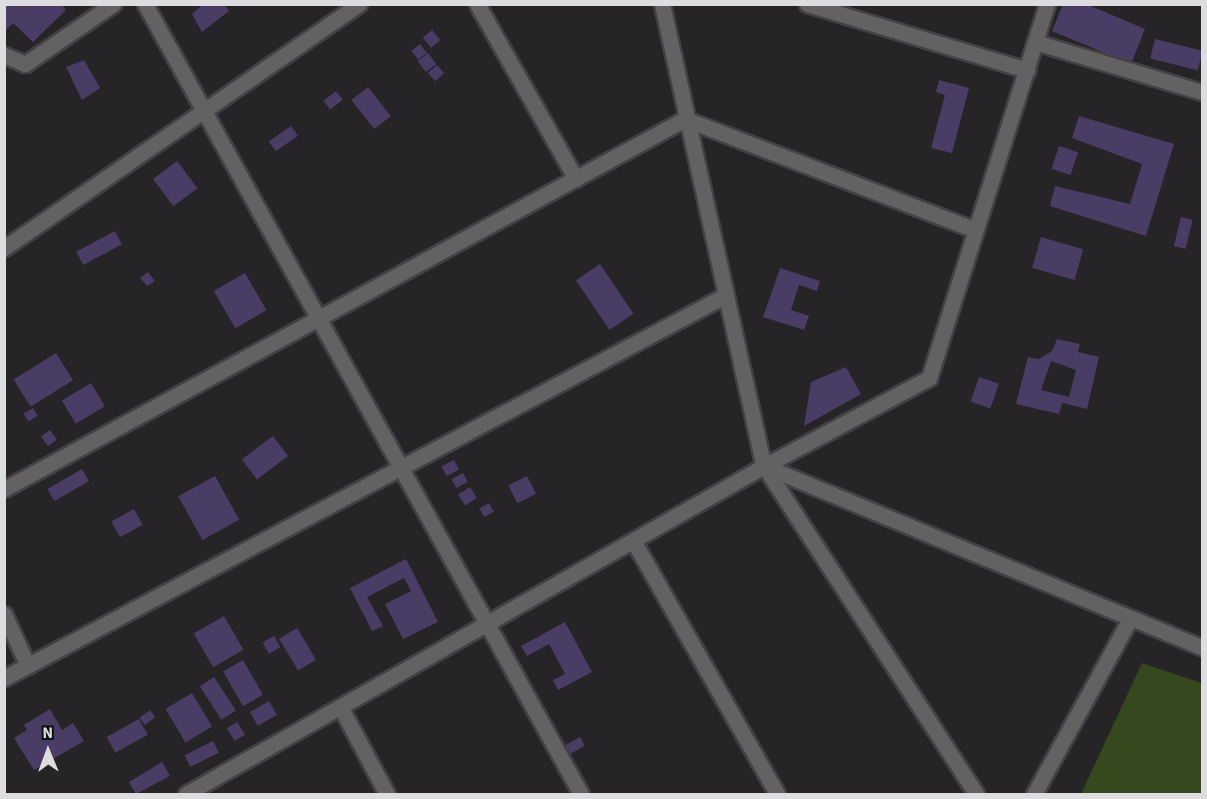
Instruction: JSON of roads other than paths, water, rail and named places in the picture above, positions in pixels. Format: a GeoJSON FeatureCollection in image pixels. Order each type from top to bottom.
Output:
{"type":"FeatureCollection","features":[{"type":"Feature","properties":{"kind":"street"},"geometry":{"type":"LineString","coordinates":[[4,55],[25,64],[113,4]]}},
{"type":"Feature","properties":{"kind":"street"},"geometry":{"type":"LineString","coordinates":[[145,4],[398,468],[490,623],[581,795]]}},
{"type":"Feature","properties":{"kind":"street"},"geometry":{"type":"LineString","coordinates":[[4,248],[359,4]]}},
{"type":"Feature","properties":{"kind":"street"},"geometry":{"type":"LineString","coordinates":[[477,4],[576,179]]}},
{"type":"Feature","properties":{"kind":"street"},"geometry":{"type":"LineString","coordinates":[[662,4],[764,466],[976,795]]}},
{"type":"Feature","properties":{"kind":"street"},"geometry":{"type":"LineString","coordinates":[[807,4],[1027,70]]}},
{"type":"Feature","properties":{"kind":"street"},"geometry":{"type":"LineString","coordinates":[[186,795],[764,466],[928,378],[1047,4]]}},
{"type":"Feature","properties":{"kind":"street"},"geometry":{"type":"LineString","coordinates":[[1035,42],[1203,92]]}},
{"type":"Feature","properties":{"kind":"street"},"geometry":{"type":"LineString","coordinates":[[4,489],[686,119],[976,230]]}},
{"type":"Feature","properties":{"kind":"street"},"geometry":{"type":"LineString","coordinates":[[4,678],[726,295]]}},
{"type":"Feature","properties":{"kind":"street"},"geometry":{"type":"LineString","coordinates":[[764,466],[1130,619],[1203,647]]}},
{"type":"Feature","properties":{"kind":"street"},"geometry":{"type":"LineString","coordinates":[[633,542],[777,795]]}},
{"type":"Feature","properties":{"kind":"street"},"geometry":{"type":"LineString","coordinates":[[4,614],[28,666]]}},
{"type":"Feature","properties":{"kind":"street"},"geometry":{"type":"LineString","coordinates":[[1034,795],[1130,619]]}},
{"type":"Feature","properties":{"kind":"street"},"geometry":{"type":"LineString","coordinates":[[341,708],[387,795]]}}]}
